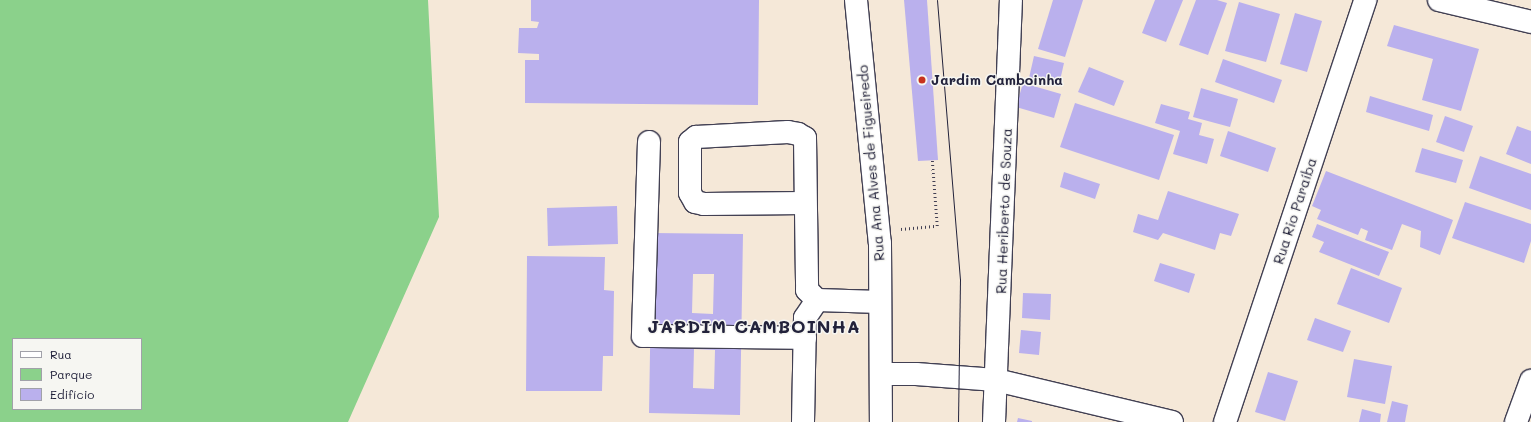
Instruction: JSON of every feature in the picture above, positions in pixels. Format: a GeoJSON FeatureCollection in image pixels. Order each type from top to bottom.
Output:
{"type":"FeatureCollection","features":[{"type":"Feature","properties":{"kind":"street","name":"Rua Ana Alves de Figueiredo"},"geometry":{"type":"LineString","coordinates":[[856,0],[879,231],[881,422]]}},
{"type":"Feature","properties":{"kind":"street","name":"Rua Heriberto de Souza"},"geometry":{"type":"LineString","coordinates":[[994,422],[1011,0]]}},
{"type":"Feature","properties":{"kind":"street","name":"Rua Rio Paraíba"},"geometry":{"type":"LineString","coordinates":[[1225,422],[1365,0]]}},
{"type":"Feature","properties":{"kind":"street"},"geometry":{"type":"LineString","coordinates":[[1439,0],[1531,22]]}},
{"type":"Feature","properties":{"kind":"street"},"geometry":{"type":"LineString","coordinates":[[805,203],[704,204],[695,202],[690,193],[690,142],[696,137],[798,134],[805,138],[807,290],[817,300],[880,302]]}},
{"type":"Feature","properties":{"kind":"street"},"geometry":{"type":"LineString","coordinates":[[648,142],[644,336],[805,338]]}},
{"type":"Feature","properties":{"kind":"street"},"geometry":{"type":"LineString","coordinates":[[803,422],[805,318],[817,300]]}},
{"type":"Feature","properties":{"kind":"street"},"geometry":{"type":"LineString","coordinates":[[881,374],[916,374],[996,380],[1172,422]]}},
{"type":"Feature","properties":{"kind":"street"},"geometry":{"type":"LineString","coordinates":[[1516,422],[1531,381]]}},
{"type":"Feature","properties":{"kind":"path"},"geometry":{"type":"LineString","coordinates":[[879,231],[937,226],[932,160]]}},
{"type":"Feature","properties":{"kind":"green space"},"geometry":{"type":"Polygon","coordinates":[[[0,0],[428,0],[439,217],[348,422],[0,422],[0,0]]]}},
{"type":"Feature","properties":{"kind":"building"},"geometry":{"type":"Polygon","coordinates":[[[531,0],[759,0],[758,105],[525,103],[525,60],[539,60],[539,54],[518,53],[519,28],[537,28],[539,22],[531,21],[531,0]]]}},
{"type":"Feature","properties":{"kind":"building","name":"Jardim Camboinha"},"geometry":{"type":"Polygon","coordinates":[[[904,0],[927,0],[938,160],[918,161],[904,0]]]}},
{"type":"Feature","properties":{"kind":"building"},"geometry":{"type":"Polygon","coordinates":[[[1053,0],[1083,0],[1065,57],[1038,49],[1053,0]]]}},
{"type":"Feature","properties":{"kind":"building"},"geometry":{"type":"Polygon","coordinates":[[[1155,0],[1183,0],[1166,42],[1142,33],[1155,0]]]}},
{"type":"Feature","properties":{"kind":"building"},"geometry":{"type":"Polygon","coordinates":[[[1196,0],[1217,0],[1227,3],[1208,55],[1179,45],[1196,0]]]}},
{"type":"Feature","properties":{"kind":"building"},"geometry":{"type":"Polygon","coordinates":[[[1239,2],[1280,14],[1266,62],[1225,51],[1239,2]]]}},
{"type":"Feature","properties":{"kind":"building"},"geometry":{"type":"Polygon","coordinates":[[[1295,13],[1322,21],[1307,72],[1280,64],[1295,13]]]}},
{"type":"Feature","properties":{"kind":"building"},"geometry":{"type":"Polygon","coordinates":[[[1394,25],[1479,49],[1461,111],[1422,100],[1433,59],[1387,46],[1394,25]]]}},
{"type":"Feature","properties":{"kind":"building"},"geometry":{"type":"Polygon","coordinates":[[[1034,56],[1064,63],[1059,85],[1029,78],[1034,56]]]}},
{"type":"Feature","properties":{"kind":"building"},"geometry":{"type":"Polygon","coordinates":[[[1223,59],[1282,80],[1274,103],[1215,82],[1223,59]]]}},
{"type":"Feature","properties":{"kind":"building"},"geometry":{"type":"Polygon","coordinates":[[[1089,67],[1124,81],[1114,106],[1078,92],[1089,67]]]}},
{"type":"Feature","properties":{"kind":"building"},"geometry":{"type":"Polygon","coordinates":[[[1023,83],[1061,94],[1054,118],[1016,107],[1023,83]]]}},
{"type":"Feature","properties":{"kind":"building"},"geometry":{"type":"Polygon","coordinates":[[[1201,88],[1238,99],[1230,127],[1193,117],[1201,88]]]}},
{"type":"Feature","properties":{"kind":"building"},"geometry":{"type":"Polygon","coordinates":[[[1370,96],[1433,115],[1429,131],[1366,112],[1370,96]]]}},
{"type":"Feature","properties":{"kind":"building"},"geometry":{"type":"Polygon","coordinates":[[[1075,103],[1174,135],[1159,180],[1060,147],[1075,103]]]}},
{"type":"Feature","properties":{"kind":"building"},"geometry":{"type":"Polygon","coordinates":[[[1161,104],[1190,112],[1188,119],[1202,123],[1199,135],[1214,139],[1207,164],[1173,154],[1180,131],[1155,123],[1161,104]]]}},
{"type":"Feature","properties":{"kind":"building"},"geometry":{"type":"Polygon","coordinates":[[[1445,116],[1473,126],[1464,152],[1436,142],[1445,116]]]}},
{"type":"Feature","properties":{"kind":"building"},"geometry":{"type":"Polygon","coordinates":[[[1517,126],[1531,131],[1531,164],[1506,154],[1517,126]]]}},
{"type":"Feature","properties":{"kind":"building"},"geometry":{"type":"Polygon","coordinates":[[[1228,131],[1276,148],[1268,172],[1220,156],[1228,131]]]}},
{"type":"Feature","properties":{"kind":"building"},"geometry":{"type":"Polygon","coordinates":[[[1422,148],[1463,160],[1456,183],[1415,172],[1422,148]]]}},
{"type":"Feature","properties":{"kind":"building"},"geometry":{"type":"Polygon","coordinates":[[[1480,156],[1531,174],[1531,210],[1469,188],[1480,156]]]}},
{"type":"Feature","properties":{"kind":"building"},"geometry":{"type":"Polygon","coordinates":[[[1326,171],[1453,220],[1440,255],[1420,247],[1421,231],[1402,224],[1392,250],[1365,240],[1368,231],[1361,228],[1358,235],[1317,219],[1321,210],[1312,206],[1326,171]]]}},
{"type":"Feature","properties":{"kind":"building"},"geometry":{"type":"Polygon","coordinates":[[[1064,172],[1100,184],[1095,199],[1060,187],[1064,172]]]}},
{"type":"Feature","properties":{"kind":"building"},"geometry":{"type":"Polygon","coordinates":[[[1168,191],[1239,214],[1231,236],[1220,233],[1215,250],[1163,233],[1158,240],[1133,232],[1138,214],[1158,220],[1168,191]]]}},
{"type":"Feature","properties":{"kind":"building"},"geometry":{"type":"Polygon","coordinates":[[[1465,202],[1531,224],[1531,241],[1524,263],[1452,238],[1465,202]]]}},
{"type":"Feature","properties":{"kind":"building"},"geometry":{"type":"Polygon","coordinates":[[[617,206],[618,244],[548,246],[547,208],[617,206]]]}},
{"type":"Feature","properties":{"kind":"building"},"geometry":{"type":"Polygon","coordinates":[[[1317,224],[1389,252],[1379,276],[1319,252],[1324,242],[1312,237],[1317,224]]]}},
{"type":"Feature","properties":{"kind":"building"},"geometry":{"type":"Polygon","coordinates":[[[652,233],[743,234],[740,415],[649,413],[652,233]],[[693,274],[692,313],[713,314],[714,274],[693,274]],[[694,349],[693,388],[714,389],[715,350],[694,349]]]}},
{"type":"Feature","properties":{"kind":"building"},"geometry":{"type":"Polygon","coordinates":[[[527,256],[605,257],[604,290],[614,291],[613,356],[603,356],[602,391],[526,391],[527,256]]]}},
{"type":"Feature","properties":{"kind":"building"},"geometry":{"type":"Polygon","coordinates":[[[1160,263],[1195,274],[1189,293],[1154,281],[1160,263]]]}},
{"type":"Feature","properties":{"kind":"building"},"geometry":{"type":"Polygon","coordinates":[[[1351,268],[1402,288],[1389,323],[1337,304],[1351,268]]]}},
{"type":"Feature","properties":{"kind":"building"},"geometry":{"type":"Polygon","coordinates":[[[1023,293],[1051,294],[1050,320],[1022,318],[1023,293]]]}},
{"type":"Feature","properties":{"kind":"building"},"geometry":{"type":"Polygon","coordinates":[[[1315,318],[1351,331],[1343,352],[1307,340],[1315,318]]]}},
{"type":"Feature","properties":{"kind":"building"},"geometry":{"type":"Polygon","coordinates":[[[1021,330],[1041,332],[1039,355],[1019,353],[1021,330]]]}},
{"type":"Feature","properties":{"kind":"building"},"geometry":{"type":"Polygon","coordinates":[[[1354,359],[1392,366],[1385,404],[1347,397],[1354,359]]]}},
{"type":"Feature","properties":{"kind":"building"},"geometry":{"type":"Polygon","coordinates":[[[1268,372],[1298,381],[1285,421],[1255,412],[1268,372]]]}},
{"type":"Feature","properties":{"kind":"building"},"geometry":{"type":"Polygon","coordinates":[[[1392,401],[1408,405],[1405,422],[1387,422],[1392,401]]]}},
{"type":"Feature","properties":{"kind":"building"},"geometry":{"type":"Polygon","coordinates":[[[1362,409],[1381,414],[1380,422],[1359,422],[1362,409]]]}},
{"type":"Feature","properties":{"kind":"building"},"geometry":{"type":"Polygon","coordinates":[[[1018,418],[1032,421],[1032,422],[1017,422],[1018,418]]]}},
{"type":"Feature","properties":{"kind":"tram line"},"geometry":{"type":"LineString","coordinates":[[937,0],[960,279],[958,422]]}},
{"type":"Feature","properties":{"kind":"place","name":"Jardim Camboinha"},"geometry":{"type":"Point","coordinates":[922,80]}},
{"type":"Feature","properties":{"kind":"district","name":"JARDIM CAMBOINHA"},"geometry":{"type":"Point","coordinates":[754,326]}}]}
